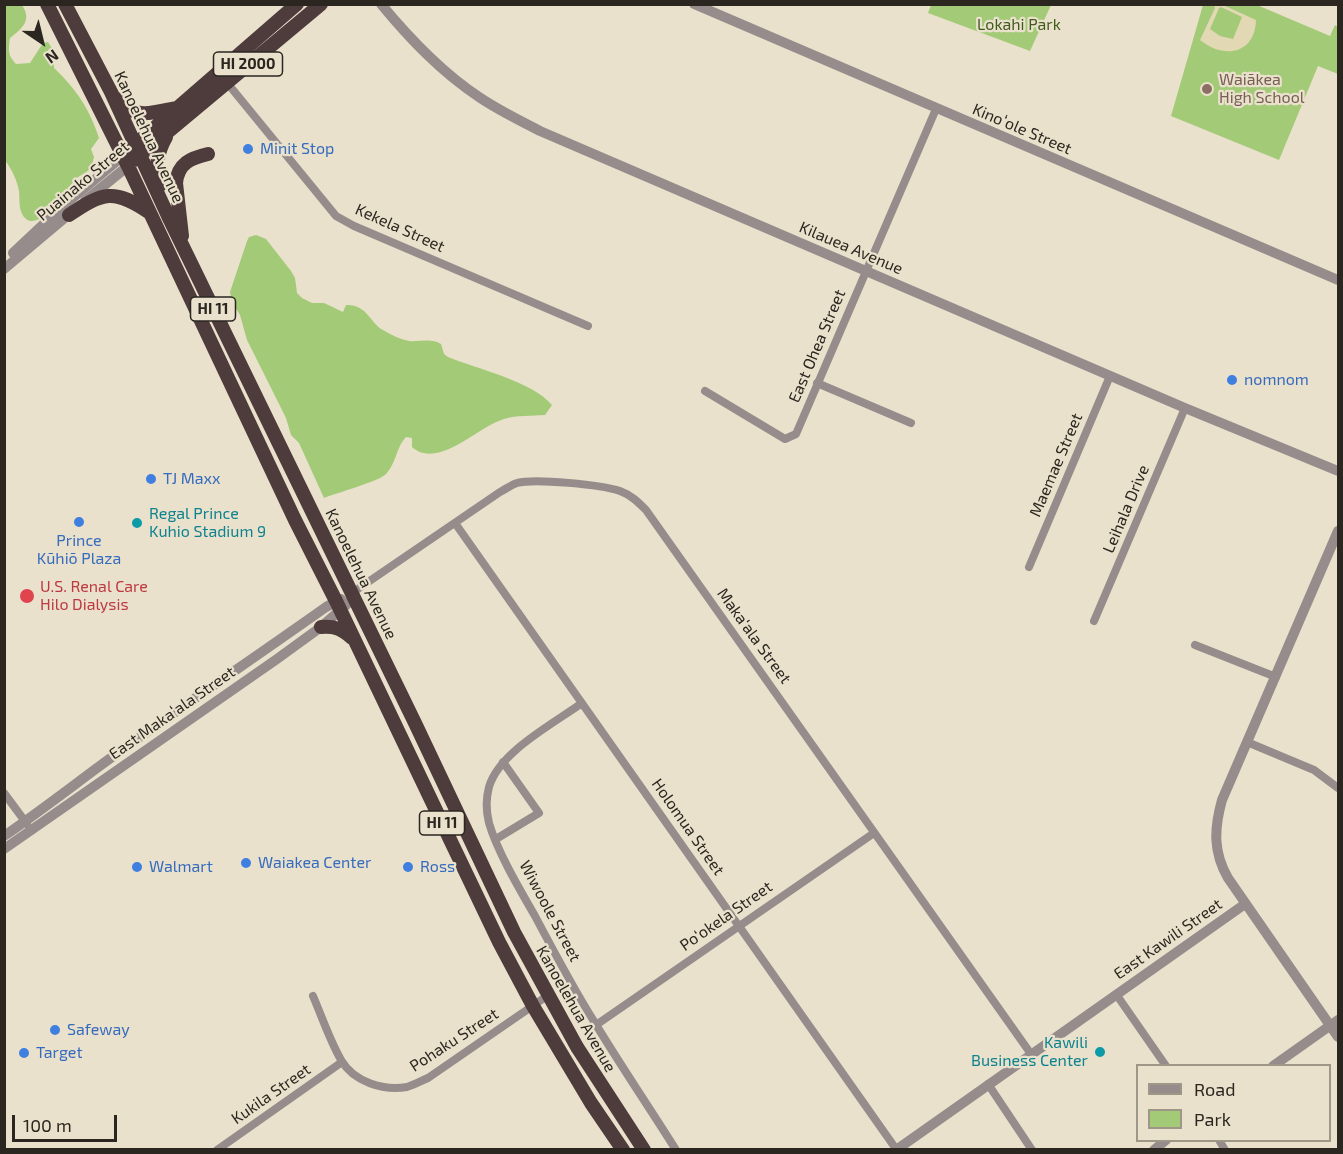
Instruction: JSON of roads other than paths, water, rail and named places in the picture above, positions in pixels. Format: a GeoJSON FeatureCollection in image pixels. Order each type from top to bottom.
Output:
{"type":"FeatureCollection","features":[{"type":"Feature","properties":{"kind":"highway","name":"Kanoelehua Avenue"},"geometry":{"type":"LineString","coordinates":[[47,4],[125,161],[499,942],[591,1103],[623,1149]]}},
{"type":"Feature","properties":{"kind":"highway","name":"Kanoelehua Avenue"},"geometry":{"type":"LineString","coordinates":[[65,4],[111,92],[169,218],[514,932],[547,996],[577,1047],[644,1149]]}},
{"type":"Feature","properties":{"kind":"highway","name":"Puainako Street"},"geometry":{"type":"LineString","coordinates":[[138,150],[176,125],[297,4]]}},
{"type":"Feature","properties":{"kind":"highway","name":"Puainako Street"},"geometry":{"type":"LineString","coordinates":[[125,161],[178,108],[223,78],[321,4]]}},
{"type":"Feature","properties":{"kind":"highway"},"geometry":{"type":"LineString","coordinates":[[111,92],[123,106],[138,113],[147,114],[178,108]]}},
{"type":"Feature","properties":{"kind":"highway"},"geometry":{"type":"LineString","coordinates":[[169,218],[157,173],[157,161],[162,143],[176,125]]}},
{"type":"Feature","properties":{"kind":"highway"},"geometry":{"type":"LineString","coordinates":[[183,247],[177,175],[181,167],[191,159],[208,154]]}},
{"type":"Feature","properties":{"kind":"highway"},"geometry":{"type":"LineString","coordinates":[[69,215],[92,199],[109,195],[126,198],[150,214]]}},
{"type":"Feature","properties":{"kind":"highway"},"geometry":{"type":"LineString","coordinates":[[321,627],[338,628],[353,639]]}},
{"type":"Feature","properties":{"kind":"street"},"geometry":{"type":"LineString","coordinates":[[374,4],[406,34]]}},
{"type":"Feature","properties":{"kind":"street","name":"Kilauea Avenue"},"geometry":{"type":"LineString","coordinates":[[381,4],[406,34],[441,68],[478,96],[540,131],[1185,408],[1338,471]]}},
{"type":"Feature","properties":{"kind":"street","name":"Kinoʻole Street"},"geometry":{"type":"LineString","coordinates":[[694,4],[1338,280]]}},
{"type":"Feature","properties":{"kind":"street","name":"Kekela Street"},"geometry":{"type":"LineString","coordinates":[[223,78],[336,216],[354,226],[588,326]]}},
{"type":"Feature","properties":{"kind":"street","name":"East Ohea Street"},"geometry":{"type":"LineString","coordinates":[[705,392],[785,439],[796,434],[936,109]]}},
{"type":"Feature","properties":{"kind":"street","name":"Puainako Street"},"geometry":{"type":"LineString","coordinates":[[5,265],[69,215],[125,161]]}},
{"type":"Feature","properties":{"kind":"street","name":"Puainako Street"},"geometry":{"type":"LineString","coordinates":[[5,265],[62,207],[125,161]]}},
{"type":"Feature","properties":{"kind":"street","name":"Maemae Street"},"geometry":{"type":"LineString","coordinates":[[1029,567],[1110,376]]}},
{"type":"Feature","properties":{"kind":"street"},"geometry":{"type":"LineString","coordinates":[[817,383],[911,423]]}},
{"type":"Feature","properties":{"kind":"street","name":"Leihala Drive"},"geometry":{"type":"LineString","coordinates":[[1094,621],[1185,408]]}},
{"type":"Feature","properties":{"kind":"street","name":"Maka‘ala Street"},"geometry":{"type":"LineString","coordinates":[[353,596],[455,523],[517,483],[535,481],[597,487],[620,491],[636,500],[646,510],[786,706],[1031,1054]]}},
{"type":"Feature","properties":{"kind":"street","name":"Holomua Street"},"geometry":{"type":"LineString","coordinates":[[455,523],[896,1149]]}},
{"type":"Feature","properties":{"kind":"street","name":"East Kawili Street"},"geometry":{"type":"LineString","coordinates":[[896,1149],[1245,904],[1225,873],[1218,855],[1215,837],[1222,800],[1338,531]]}},
{"type":"Feature","properties":{"kind":"street","name":"East Makaʻala Street"},"geometry":{"type":"LineString","coordinates":[[4,849],[97,768],[275,643],[353,596]]}},
{"type":"Feature","properties":{"kind":"street","name":"East Makaʻala Street"},"geometry":{"type":"LineString","coordinates":[[4,836],[28,826],[321,627],[338,606]]}},
{"type":"Feature","properties":{"kind":"street"},"geometry":{"type":"LineString","coordinates":[[1195,645],[1276,677]]}},
{"type":"Feature","properties":{"kind":"street","name":"Wiwoole Street"},"geometry":{"type":"LineString","coordinates":[[582,703],[503,762],[491,781],[487,803],[490,825],[517,884],[596,1025],[675,1149]]}},
{"type":"Feature","properties":{"kind":"street"},"geometry":{"type":"LineString","coordinates":[[1247,742],[1314,770],[1338,788]]}},
{"type":"Feature","properties":{"kind":"street"},"geometry":{"type":"LineString","coordinates":[[496,839],[539,813],[503,762]]}},
{"type":"Feature","properties":{"kind":"street"},"geometry":{"type":"LineString","coordinates":[[4,793],[28,826]]}},
{"type":"Feature","properties":{"kind":"street","name":"Po‘okela Street"},"geometry":{"type":"LineString","coordinates":[[596,1025],[874,833]]}},
{"type":"Feature","properties":{"kind":"street"},"geometry":{"type":"LineString","coordinates":[[1245,904],[1334,1022],[1338,1037]]}},
{"type":"Feature","properties":{"kind":"street"},"geometry":{"type":"LineString","coordinates":[[1116,994],[1165,1064]]}},
{"type":"Feature","properties":{"kind":"street","name":"Pohaku Street"},"geometry":{"type":"LineString","coordinates":[[313,996],[342,1062],[357,1077],[369,1083],[394,1088],[409,1086],[428,1078],[547,996]]}},
{"type":"Feature","properties":{"kind":"street"},"geometry":{"type":"LineString","coordinates":[[1274,1064],[1334,1022]]}},
{"type":"Feature","properties":{"kind":"street","name":"Kukila Street"},"geometry":{"type":"LineString","coordinates":[[217,1149],[342,1062]]}},
{"type":"Feature","properties":{"kind":"street"},"geometry":{"type":"LineString","coordinates":[[988,1084],[1032,1149]]}},
{"type":"Feature","properties":{"kind":"place","name":"Waiākea High School"},"geometry":{"type":"Point","coordinates":[1207,89]}},
{"type":"Feature","properties":{"kind":"place","name":"Minit Stop"},"geometry":{"type":"Point","coordinates":[248,149]}},
{"type":"Feature","properties":{"kind":"place","name":"nomnom"},"geometry":{"type":"Point","coordinates":[1232,380]}},
{"type":"Feature","properties":{"kind":"place","name":"TJ Maxx"},"geometry":{"type":"Point","coordinates":[151,479]}},
{"type":"Feature","properties":{"kind":"place","name":"Prince Kūhiō Plaza"},"geometry":{"type":"Point","coordinates":[79,522]}},
{"type":"Feature","properties":{"kind":"place","name":"Regal Prince Kuhio Stadium 9"},"geometry":{"type":"Point","coordinates":[137,523]}},
{"type":"Feature","properties":{"kind":"place","name":"U.S. Renal Care Hilo Dialysis"},"geometry":{"type":"Point","coordinates":[27,596]}},
{"type":"Feature","properties":{"kind":"place","name":"Waiakea Center"},"geometry":{"type":"Point","coordinates":[246,863]}},
{"type":"Feature","properties":{"kind":"place","name":"Walmart"},"geometry":{"type":"Point","coordinates":[137,867]}},
{"type":"Feature","properties":{"kind":"place","name":"Ross"},"geometry":{"type":"Point","coordinates":[408,867]}},
{"type":"Feature","properties":{"kind":"place","name":"Safeway"},"geometry":{"type":"Point","coordinates":[55,1030]}},
{"type":"Feature","properties":{"kind":"place","name":"Kawili Business Center"},"geometry":{"type":"Point","coordinates":[1100,1052]}},
{"type":"Feature","properties":{"kind":"place","name":"Target"},"geometry":{"type":"Point","coordinates":[24,1053]}},
{"type":"Feature","properties":{"kind":"park label","name":"Lokahi Park"},"geometry":{"type":"Point","coordinates":[1019,25]}}]}
